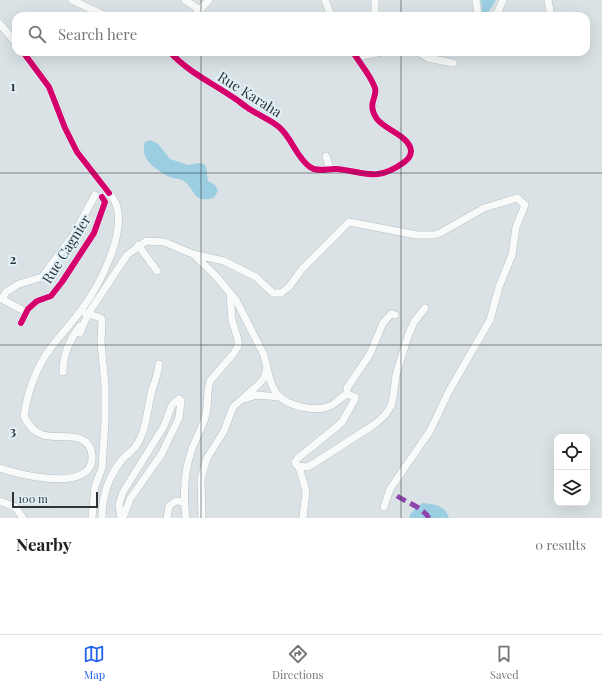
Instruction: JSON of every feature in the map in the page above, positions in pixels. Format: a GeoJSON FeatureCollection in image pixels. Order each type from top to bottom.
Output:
{"type":"FeatureCollection","features":[{"type":"Feature","properties":{"kind":"street"},"geometry":{"type":"LineString","coordinates":[[185,0],[200,10],[209,0]]}},
{"type":"Feature","properties":{"kind":"street"},"geometry":{"type":"LineString","coordinates":[[326,0],[330,12]]}},
{"type":"Feature","properties":{"kind":"street"},"geometry":{"type":"LineString","coordinates":[[375,0],[375,11]]}},
{"type":"Feature","properties":{"kind":"street"},"geometry":{"type":"LineString","coordinates":[[476,0],[478,12]]}},
{"type":"Feature","properties":{"kind":"street"},"geometry":{"type":"LineString","coordinates":[[498,12],[503,0]]}},
{"type":"Feature","properties":{"kind":"street"},"geometry":{"type":"LineString","coordinates":[[548,0],[550,12]]}},
{"type":"Feature","properties":{"kind":"street"},"geometry":{"type":"LineString","coordinates":[[77,1],[98,12]]}},
{"type":"Feature","properties":{"kind":"street"},"geometry":{"type":"LineString","coordinates":[[0,24],[12,38]]}},
{"type":"Feature","properties":{"kind":"street"},"geometry":{"type":"LineString","coordinates":[[26,56],[49,87],[65,128],[77,152],[109,193],[116,206],[119,219],[118,231],[85,312],[80,333]]}},
{"type":"Feature","properties":{"kind":"street","name":"Rue Karaha"},"geometry":{"type":"LineString","coordinates":[[174,56],[189,70],[280,127],[299,155],[311,167],[318,170],[335,168],[368,175],[377,175],[394,170],[408,159],[411,153],[410,146],[406,141],[382,124],[375,115],[372,104],[376,90],[362,62],[356,56]]}},
{"type":"Feature","properties":{"kind":"street"},"geometry":{"type":"LineString","coordinates":[[425,56],[454,64]]}},
{"type":"Feature","properties":{"kind":"street"},"geometry":{"type":"LineString","coordinates":[[326,156],[330,169]]}},
{"type":"Feature","properties":{"kind":"street","name":"Rue Cagnier"},"geometry":{"type":"LineString","coordinates":[[1,298],[6,292],[19,284],[42,277],[74,234],[99,196],[105,202],[94,233],[76,261],[51,296],[37,301],[26,312],[21,323]]}},
{"type":"Feature","properties":{"kind":"street"},"geometry":{"type":"LineString","coordinates":[[0,468],[26,475],[62,479],[77,478],[86,471],[91,464],[92,455],[90,448],[79,438],[44,435],[34,430],[24,416],[25,407],[35,376],[50,349],[85,312],[127,255],[138,245],[146,241],[159,241],[192,254],[224,261],[256,277],[270,291],[276,294],[281,293],[289,287],[302,269],[349,222],[425,236],[440,233],[484,208],[518,198],[524,202],[525,205],[516,227],[512,255],[490,320],[449,391],[430,431],[390,489],[384,507]]}},
{"type":"Feature","properties":{"kind":"street"},"geometry":{"type":"LineString","coordinates":[[138,245],[157,271]]}},
{"type":"Feature","properties":{"kind":"street"},"geometry":{"type":"LineString","coordinates":[[192,254],[216,276],[240,306],[264,355],[274,388],[280,397]]}},
{"type":"Feature","properties":{"kind":"street"},"geometry":{"type":"LineString","coordinates":[[186,518],[184,502],[187,466],[191,450],[206,417],[210,381],[234,353],[238,346],[238,340],[232,320],[230,293]]}},
{"type":"Feature","properties":{"kind":"street"},"geometry":{"type":"LineString","coordinates":[[1,298],[26,312]]}},
{"type":"Feature","properties":{"kind":"street"},"geometry":{"type":"LineString","coordinates":[[299,467],[313,464],[375,424],[385,415],[391,406],[396,374],[408,336],[414,322],[425,308]]}},
{"type":"Feature","properties":{"kind":"street"},"geometry":{"type":"LineString","coordinates":[[85,312],[101,318],[102,320],[101,343],[105,401],[102,468],[95,486],[92,518]]}},
{"type":"Feature","properties":{"kind":"street"},"geometry":{"type":"LineString","coordinates":[[347,394],[347,388],[375,346],[386,318],[390,314],[395,314]]}},
{"type":"Feature","properties":{"kind":"street"},"geometry":{"type":"LineString","coordinates":[[63,372],[63,361],[74,334],[84,321]]}},
{"type":"Feature","properties":{"kind":"street"},"geometry":{"type":"LineString","coordinates":[[102,518],[102,505],[110,479],[122,460],[136,447],[143,433],[152,390],[158,374],[159,364]]}},
{"type":"Feature","properties":{"kind":"street"},"geometry":{"type":"LineString","coordinates":[[202,518],[200,492],[204,466],[207,458],[224,431],[233,407],[259,384],[264,378],[267,368]]}},
{"type":"Feature","properties":{"kind":"street"},"geometry":{"type":"LineString","coordinates":[[240,401],[256,396],[280,397],[297,405],[317,409],[330,406],[347,394],[353,395],[355,399],[345,416],[325,437],[301,454],[295,462],[299,467],[306,491],[303,518]]}},
{"type":"Feature","properties":{"kind":"street"},"geometry":{"type":"LineString","coordinates":[[180,399],[181,406],[179,418],[156,464],[130,499],[122,518],[119,505],[124,492],[164,426],[172,405],[180,399]]}},
{"type":"Feature","properties":{"kind":"street"},"geometry":{"type":"LineString","coordinates":[[0,501],[15,507],[23,518]]}},
{"type":"Feature","properties":{"kind":"street"},"geometry":{"type":"LineString","coordinates":[[167,518],[169,506],[176,501],[184,502]]}},
{"type":"Feature","properties":{"kind":"shaded area"},"geometry":{"type":"Polygon","coordinates":[[[480,0],[496,0],[488,12],[481,12],[482,4],[480,0]]]}},
{"type":"Feature","properties":{"kind":"shaded area"},"geometry":{"type":"Polygon","coordinates":[[[150,140],[158,144],[170,159],[188,165],[199,163],[204,164],[206,167],[208,181],[215,185],[218,191],[214,198],[201,199],[197,197],[187,183],[170,177],[154,167],[144,154],[145,142],[150,140]]]}},
{"type":"Feature","properties":{"kind":"shaded area"},"geometry":{"type":"Polygon","coordinates":[[[422,503],[435,505],[442,508],[445,510],[449,518],[409,518],[411,513],[422,503]]]}},
{"type":"Feature","properties":{"kind":"marked path"},"geometry":{"type":"LineString","coordinates":[[397,496],[419,508],[429,518]]}},
{"type":"Feature","properties":{"kind":"cycle path"},"geometry":{"type":"LineString","coordinates":[[26,56],[49,87],[65,128],[77,152],[109,193]]}},
{"type":"Feature","properties":{"kind":"cycle path"},"geometry":{"type":"LineString","coordinates":[[174,56],[191,71],[248,108],[273,122],[287,136],[305,163],[313,169],[337,169],[378,174],[394,169],[406,161],[410,157],[411,151],[410,146],[402,137],[386,127],[377,119],[372,109],[375,88],[368,74],[356,56]]}},
{"type":"Feature","properties":{"kind":"cycle path"},"geometry":{"type":"LineString","coordinates":[[21,323],[28,309],[37,301],[51,296],[94,233],[105,202],[102,197]]}}]}
